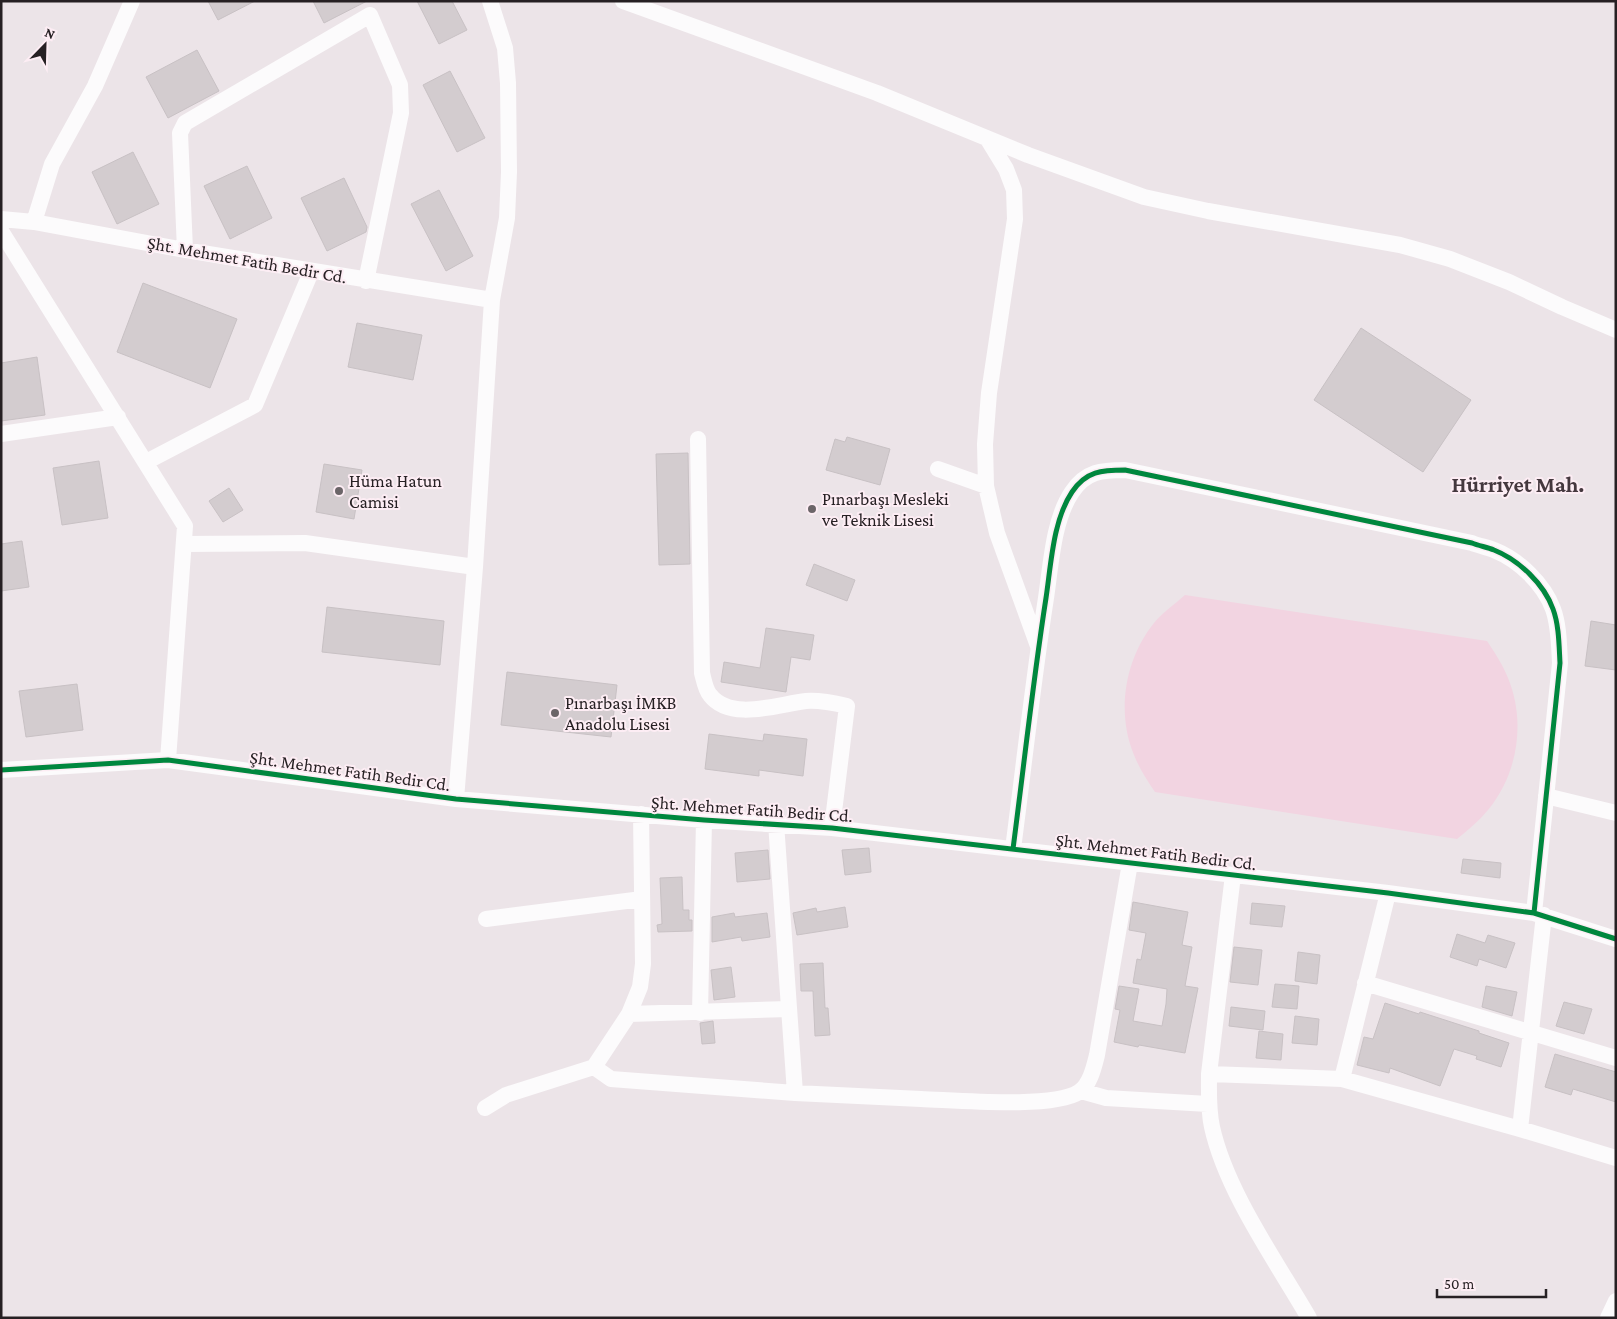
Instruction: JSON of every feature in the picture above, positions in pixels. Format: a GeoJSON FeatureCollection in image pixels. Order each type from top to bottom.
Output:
{"type":"FeatureCollection","features":[{"type":"Feature","properties":{"kind":"street"},"geometry":{"type":"LineString","coordinates":[[34,222],[52,164],[95,86],[132,1]]}},
{"type":"Feature","properties":{"kind":"street"},"geometry":{"type":"LineString","coordinates":[[456,800],[475,567],[492,300],[507,218],[509,172],[508,83],[505,48],[490,1]]}},
{"type":"Feature","properties":{"kind":"street"},"geometry":{"type":"LineString","coordinates":[[623,1],[877,93],[1028,155],[1144,197],[1208,211],[1400,245],[1450,259],[1509,282],[1616,330]]}},
{"type":"Feature","properties":{"kind":"street"},"geometry":{"type":"LineString","coordinates":[[185,250],[180,133],[185,123],[366,8],[400,85],[401,113],[366,281]]}},
{"type":"Feature","properties":{"kind":"street"},"geometry":{"type":"LineString","coordinates":[[988,138],[1006,169],[1014,190],[1015,219],[989,393],[985,444],[986,486],[997,533],[1039,648]]}},
{"type":"Feature","properties":{"kind":"street","name":"Şht. Mehmet Fatih Bedir Cd."},"geometry":{"type":"LineString","coordinates":[[1,219],[34,222],[311,272],[492,300]]}},
{"type":"Feature","properties":{"kind":"street"},"geometry":{"type":"LineString","coordinates":[[1,231],[186,526],[168,760]]}},
{"type":"Feature","properties":{"kind":"street"},"geometry":{"type":"LineString","coordinates":[[146,462],[255,405],[311,272]]}},
{"type":"Feature","properties":{"kind":"street"},"geometry":{"type":"LineString","coordinates":[[1,434],[118,417]]}},
{"type":"Feature","properties":{"kind":"street"},"geometry":{"type":"LineString","coordinates":[[698,439],[702,673],[706,686],[710,695],[716,700],[741,709],[760,710],[806,702],[823,702],[848,706],[832,828]]}},
{"type":"Feature","properties":{"kind":"street"},"geometry":{"type":"LineString","coordinates":[[938,469],[986,486]]}},
{"type":"Feature","properties":{"kind":"street"},"geometry":{"type":"LineString","coordinates":[[1013,849],[1055,538],[1062,511],[1072,492],[1082,480],[1100,470],[1125,470],[1495,550],[1515,562],[1531,575],[1545,594],[1553,609],[1560,662],[1546,796],[1531,1032],[1520,1129]]}},
{"type":"Feature","properties":{"kind":"street"},"geometry":{"type":"LineString","coordinates":[[184,544],[305,543],[475,567]]}},
{"type":"Feature","properties":{"kind":"street","name":"Şht. Mehmet Fatih Bedir Cd."},"geometry":{"type":"LineString","coordinates":[[1,770],[168,760],[456,800],[704,820],[832,828],[1388,893],[1539,914],[1616,939]]}},
{"type":"Feature","properties":{"kind":"street"},"geometry":{"type":"LineString","coordinates":[[1546,796],[1616,813]]}},
{"type":"Feature","properties":{"kind":"street"},"geometry":{"type":"LineString","coordinates":[[485,1108],[506,1095],[594,1067],[629,1014],[640,987],[643,964],[640,814]]}},
{"type":"Feature","properties":{"kind":"street"},"geometry":{"type":"LineString","coordinates":[[700,1013],[704,820]]}},
{"type":"Feature","properties":{"kind":"street"},"geometry":{"type":"LineString","coordinates":[[776,823],[796,1093]]}},
{"type":"Feature","properties":{"kind":"street"},"geometry":{"type":"LineString","coordinates":[[594,1067],[612,1079],[796,1093],[1010,1102],[1067,1097],[1081,1091],[1089,1078],[1097,1055],[1130,863]]}},
{"type":"Feature","properties":{"kind":"street"},"geometry":{"type":"LineString","coordinates":[[1233,875],[1209,1074],[1208,1104],[1218,1149],[1243,1206],[1309,1318]]}},
{"type":"Feature","properties":{"kind":"street"},"geometry":{"type":"LineString","coordinates":[[1342,1079],[1388,893]]}},
{"type":"Feature","properties":{"kind":"street"},"geometry":{"type":"LineString","coordinates":[[486,919],[642,899]]}},
{"type":"Feature","properties":{"kind":"street"},"geometry":{"type":"LineString","coordinates":[[1365,983],[1616,1058]]}},
{"type":"Feature","properties":{"kind":"street"},"geometry":{"type":"LineString","coordinates":[[629,1014],[700,1013],[790,1008]]}},
{"type":"Feature","properties":{"kind":"street"},"geometry":{"type":"LineString","coordinates":[[1209,1074],[1342,1079],[1616,1158]]}},
{"type":"Feature","properties":{"kind":"street"},"geometry":{"type":"LineString","coordinates":[[1081,1091],[1106,1098],[1208,1104]]}},
{"type":"Feature","properties":{"kind":"street"},"geometry":{"type":"LineString","coordinates":[[1608,1318],[1616,1301]]}},
{"type":"Feature","properties":{"kind":"shaded area"},"geometry":{"type":"Polygon","coordinates":[[[1185,595],[1487,641],[1506,673],[1514,695],[1517,712],[1516,747],[1512,764],[1498,796],[1481,818],[1457,839],[1155,792],[1138,765],[1129,738],[1125,721],[1126,686],[1130,669],[1144,637],[1154,623],[1185,595]]]}},
{"type":"Feature","properties":{"kind":"building"},"geometry":{"type":"Polygon","coordinates":[[[208,1],[255,1],[218,20],[208,1]]]}},
{"type":"Feature","properties":{"kind":"building"},"geometry":{"type":"Polygon","coordinates":[[[313,1],[367,1],[324,23],[313,1]]]}},
{"type":"Feature","properties":{"kind":"building"},"geometry":{"type":"Polygon","coordinates":[[[417,1],[452,1],[467,30],[439,44],[417,1]]]}},
{"type":"Feature","properties":{"kind":"building"},"geometry":{"type":"Polygon","coordinates":[[[197,50],[219,91],[168,118],[146,77],[197,50]]]}},
{"type":"Feature","properties":{"kind":"building"},"geometry":{"type":"Polygon","coordinates":[[[450,71],[485,138],[457,152],[423,85],[450,71]]]}},
{"type":"Feature","properties":{"kind":"building"},"geometry":{"type":"Polygon","coordinates":[[[133,152],[159,204],[117,224],[92,172],[133,152]]]}},
{"type":"Feature","properties":{"kind":"building"},"geometry":{"type":"Polygon","coordinates":[[[247,166],[272,218],[230,239],[204,186],[247,166]]]}},
{"type":"Feature","properties":{"kind":"building"},"geometry":{"type":"Polygon","coordinates":[[[344,178],[367,227],[366,232],[327,251],[301,198],[344,178]]]}},
{"type":"Feature","properties":{"kind":"building"},"geometry":{"type":"Polygon","coordinates":[[[439,190],[473,256],[446,271],[411,204],[439,190]]]}},
{"type":"Feature","properties":{"kind":"building"},"geometry":{"type":"Polygon","coordinates":[[[143,283],[237,319],[210,388],[117,352],[143,283]]]}},
{"type":"Feature","properties":{"kind":"building"},"geometry":{"type":"Polygon","coordinates":[[[357,323],[422,335],[413,380],[348,367],[357,323]]]}},
{"type":"Feature","properties":{"kind":"building"},"geometry":{"type":"Polygon","coordinates":[[[1361,328],[1471,400],[1423,472],[1314,400],[1361,328]]]}},
{"type":"Feature","properties":{"kind":"building"},"geometry":{"type":"Polygon","coordinates":[[[37,357],[45,415],[1,421],[1,363],[37,357]]]}},
{"type":"Feature","properties":{"kind":"building"},"geometry":{"type":"Polygon","coordinates":[[[847,437],[890,449],[880,485],[826,470],[835,439],[845,442],[847,437]]]}},
{"type":"Feature","properties":{"kind":"building"},"geometry":{"type":"Polygon","coordinates":[[[688,453],[690,564],[659,565],[656,454],[688,453]]]}},
{"type":"Feature","properties":{"kind":"building"},"geometry":{"type":"Polygon","coordinates":[[[99,461],[108,518],[62,525],[53,468],[99,461]]]}},
{"type":"Feature","properties":{"kind":"building","name":"Hüma Hatun Camisi"},"geometry":{"type":"Polygon","coordinates":[[[324,464],[362,470],[354,519],[316,512],[324,464]]]}},
{"type":"Feature","properties":{"kind":"building"},"geometry":{"type":"Polygon","coordinates":[[[229,488],[243,510],[223,522],[209,501],[229,488]]]}},
{"type":"Feature","properties":{"kind":"building"},"geometry":{"type":"Polygon","coordinates":[[[22,541],[29,587],[1,591],[1,544],[22,541]]]}},
{"type":"Feature","properties":{"kind":"building"},"geometry":{"type":"Polygon","coordinates":[[[814,564],[855,580],[847,601],[806,585],[814,564]]]}},
{"type":"Feature","properties":{"kind":"building"},"geometry":{"type":"Polygon","coordinates":[[[327,607],[444,621],[440,665],[322,652],[327,607]]]}},
{"type":"Feature","properties":{"kind":"building"},"geometry":{"type":"Polygon","coordinates":[[[1591,621],[1616,625],[1616,670],[1585,666],[1591,621]]]}},
{"type":"Feature","properties":{"kind":"building"},"geometry":{"type":"Polygon","coordinates":[[[766,628],[814,635],[810,660],[791,657],[786,692],[721,682],[724,662],[760,668],[766,628]]]}},
{"type":"Feature","properties":{"kind":"building"},"geometry":{"type":"Polygon","coordinates":[[[507,672],[617,685],[611,737],[501,725],[507,672]]]}},
{"type":"Feature","properties":{"kind":"building"},"geometry":{"type":"Polygon","coordinates":[[[77,684],[83,730],[26,737],[19,691],[77,684]]]}},
{"type":"Feature","properties":{"kind":"building"},"geometry":{"type":"Polygon","coordinates":[[[709,734],[763,741],[764,734],[807,739],[803,776],[759,770],[759,776],[705,769],[709,734]]]}},
{"type":"Feature","properties":{"kind":"building"},"geometry":{"type":"Polygon","coordinates":[[[869,848],[871,872],[845,875],[842,850],[869,848]]]}},
{"type":"Feature","properties":{"kind":"building"},"geometry":{"type":"Polygon","coordinates":[[[768,850],[770,879],[737,882],[735,853],[768,850]]]}},
{"type":"Feature","properties":{"kind":"building"},"geometry":{"type":"Polygon","coordinates":[[[1463,859],[1501,863],[1500,878],[1461,873],[1463,859]]]}},
{"type":"Feature","properties":{"kind":"building"},"geometry":{"type":"Polygon","coordinates":[[[682,877],[683,910],[689,910],[689,920],[692,920],[692,931],[658,932],[657,925],[662,924],[660,878],[682,877]]]}},
{"type":"Feature","properties":{"kind":"building"},"geometry":{"type":"Polygon","coordinates":[[[1133,902],[1188,912],[1182,945],[1192,947],[1185,986],[1198,988],[1185,1053],[1114,1042],[1120,1010],[1115,1009],[1119,986],[1139,989],[1133,1021],[1162,1026],[1166,1004],[1167,989],[1133,983],[1137,959],[1141,960],[1146,933],[1129,930],[1133,902]]]}},
{"type":"Feature","properties":{"kind":"building"},"geometry":{"type":"Polygon","coordinates":[[[1252,903],[1285,906],[1282,927],[1250,924],[1252,903]]]}},
{"type":"Feature","properties":{"kind":"building"},"geometry":{"type":"Polygon","coordinates":[[[845,907],[848,927],[797,935],[793,913],[816,908],[817,912],[845,907]]]}},
{"type":"Feature","properties":{"kind":"building"},"geometry":{"type":"Polygon","coordinates":[[[734,913],[735,917],[767,913],[770,937],[742,941],[741,937],[712,942],[712,917],[734,913]]]}},
{"type":"Feature","properties":{"kind":"building"},"geometry":{"type":"Polygon","coordinates":[[[1457,934],[1485,943],[1488,935],[1515,943],[1506,968],[1479,959],[1477,966],[1450,957],[1457,934]]]}},
{"type":"Feature","properties":{"kind":"building"},"geometry":{"type":"Polygon","coordinates":[[[1234,947],[1262,950],[1258,985],[1230,982],[1234,947]]]}},
{"type":"Feature","properties":{"kind":"building"},"geometry":{"type":"Polygon","coordinates":[[[1298,952],[1320,955],[1317,984],[1295,981],[1298,952]]]}},
{"type":"Feature","properties":{"kind":"building"},"geometry":{"type":"Polygon","coordinates":[[[823,963],[825,1008],[828,1008],[830,1035],[815,1036],[813,991],[801,991],[800,964],[823,963]]]}},
{"type":"Feature","properties":{"kind":"building"},"geometry":{"type":"Polygon","coordinates":[[[731,967],[735,997],[714,1000],[711,970],[731,967]]]}},
{"type":"Feature","properties":{"kind":"building"},"geometry":{"type":"Polygon","coordinates":[[[1275,984],[1299,986],[1297,1009],[1272,1007],[1275,984]]]}},
{"type":"Feature","properties":{"kind":"building"},"geometry":{"type":"Polygon","coordinates":[[[1486,986],[1517,992],[1512,1016],[1482,1007],[1486,986]]]}},
{"type":"Feature","properties":{"kind":"building"},"geometry":{"type":"Polygon","coordinates":[[[1564,1002],[1592,1009],[1584,1034],[1556,1026],[1564,1002]]]}},
{"type":"Feature","properties":{"kind":"building"},"geometry":{"type":"Polygon","coordinates":[[[1385,1003],[1479,1031],[1479,1033],[1509,1043],[1501,1067],[1476,1059],[1477,1056],[1454,1049],[1440,1086],[1390,1068],[1389,1073],[1357,1065],[1364,1037],[1373,1039],[1385,1003]]]}},
{"type":"Feature","properties":{"kind":"building"},"geometry":{"type":"Polygon","coordinates":[[[1231,1007],[1265,1011],[1263,1030],[1229,1026],[1231,1007]]]}},
{"type":"Feature","properties":{"kind":"building"},"geometry":{"type":"Polygon","coordinates":[[[1295,1016],[1319,1019],[1317,1045],[1292,1043],[1295,1016]]]}},
{"type":"Feature","properties":{"kind":"building"},"geometry":{"type":"Polygon","coordinates":[[[713,1021],[715,1043],[702,1044],[700,1023],[713,1021]]]}},
{"type":"Feature","properties":{"kind":"building"},"geometry":{"type":"Polygon","coordinates":[[[1259,1031],[1283,1034],[1281,1060],[1256,1058],[1259,1031]]]}},
{"type":"Feature","properties":{"kind":"building"},"geometry":{"type":"Polygon","coordinates":[[[1555,1054],[1616,1072],[1616,1102],[1573,1089],[1571,1095],[1545,1087],[1555,1054]]]}},
{"type":"Feature","properties":{"kind":"cycle path"},"geometry":{"type":"LineString","coordinates":[[1013,849],[1051,557],[1057,529],[1066,503],[1077,485],[1095,473],[1109,470],[1125,470],[1472,543],[1503,554],[1530,574],[1544,591],[1553,609],[1558,628],[1560,663],[1534,913]]}},
{"type":"Feature","properties":{"kind":"cycle path"},"geometry":{"type":"LineString","coordinates":[[1,770],[168,760],[456,799],[704,820],[832,828],[1388,893],[1534,913],[1616,939]]}},
{"type":"Feature","properties":{"kind":"place","name":"Hüma Hatun Camisi"},"geometry":{"type":"Point","coordinates":[339,491]}},
{"type":"Feature","properties":{"kind":"place","name":"Pınarbaşı Mesleki ve Teknik Lisesi"},"geometry":{"type":"Point","coordinates":[812,509]}},
{"type":"Feature","properties":{"kind":"place","name":"Pınarbaşı İMKB Anadolu Lisesi"},"geometry":{"type":"Point","coordinates":[555,713]}},
{"type":"Feature","properties":{"kind":"district","name":"Hürriyet Mah."},"geometry":{"type":"Point","coordinates":[1518,484]}}]}
